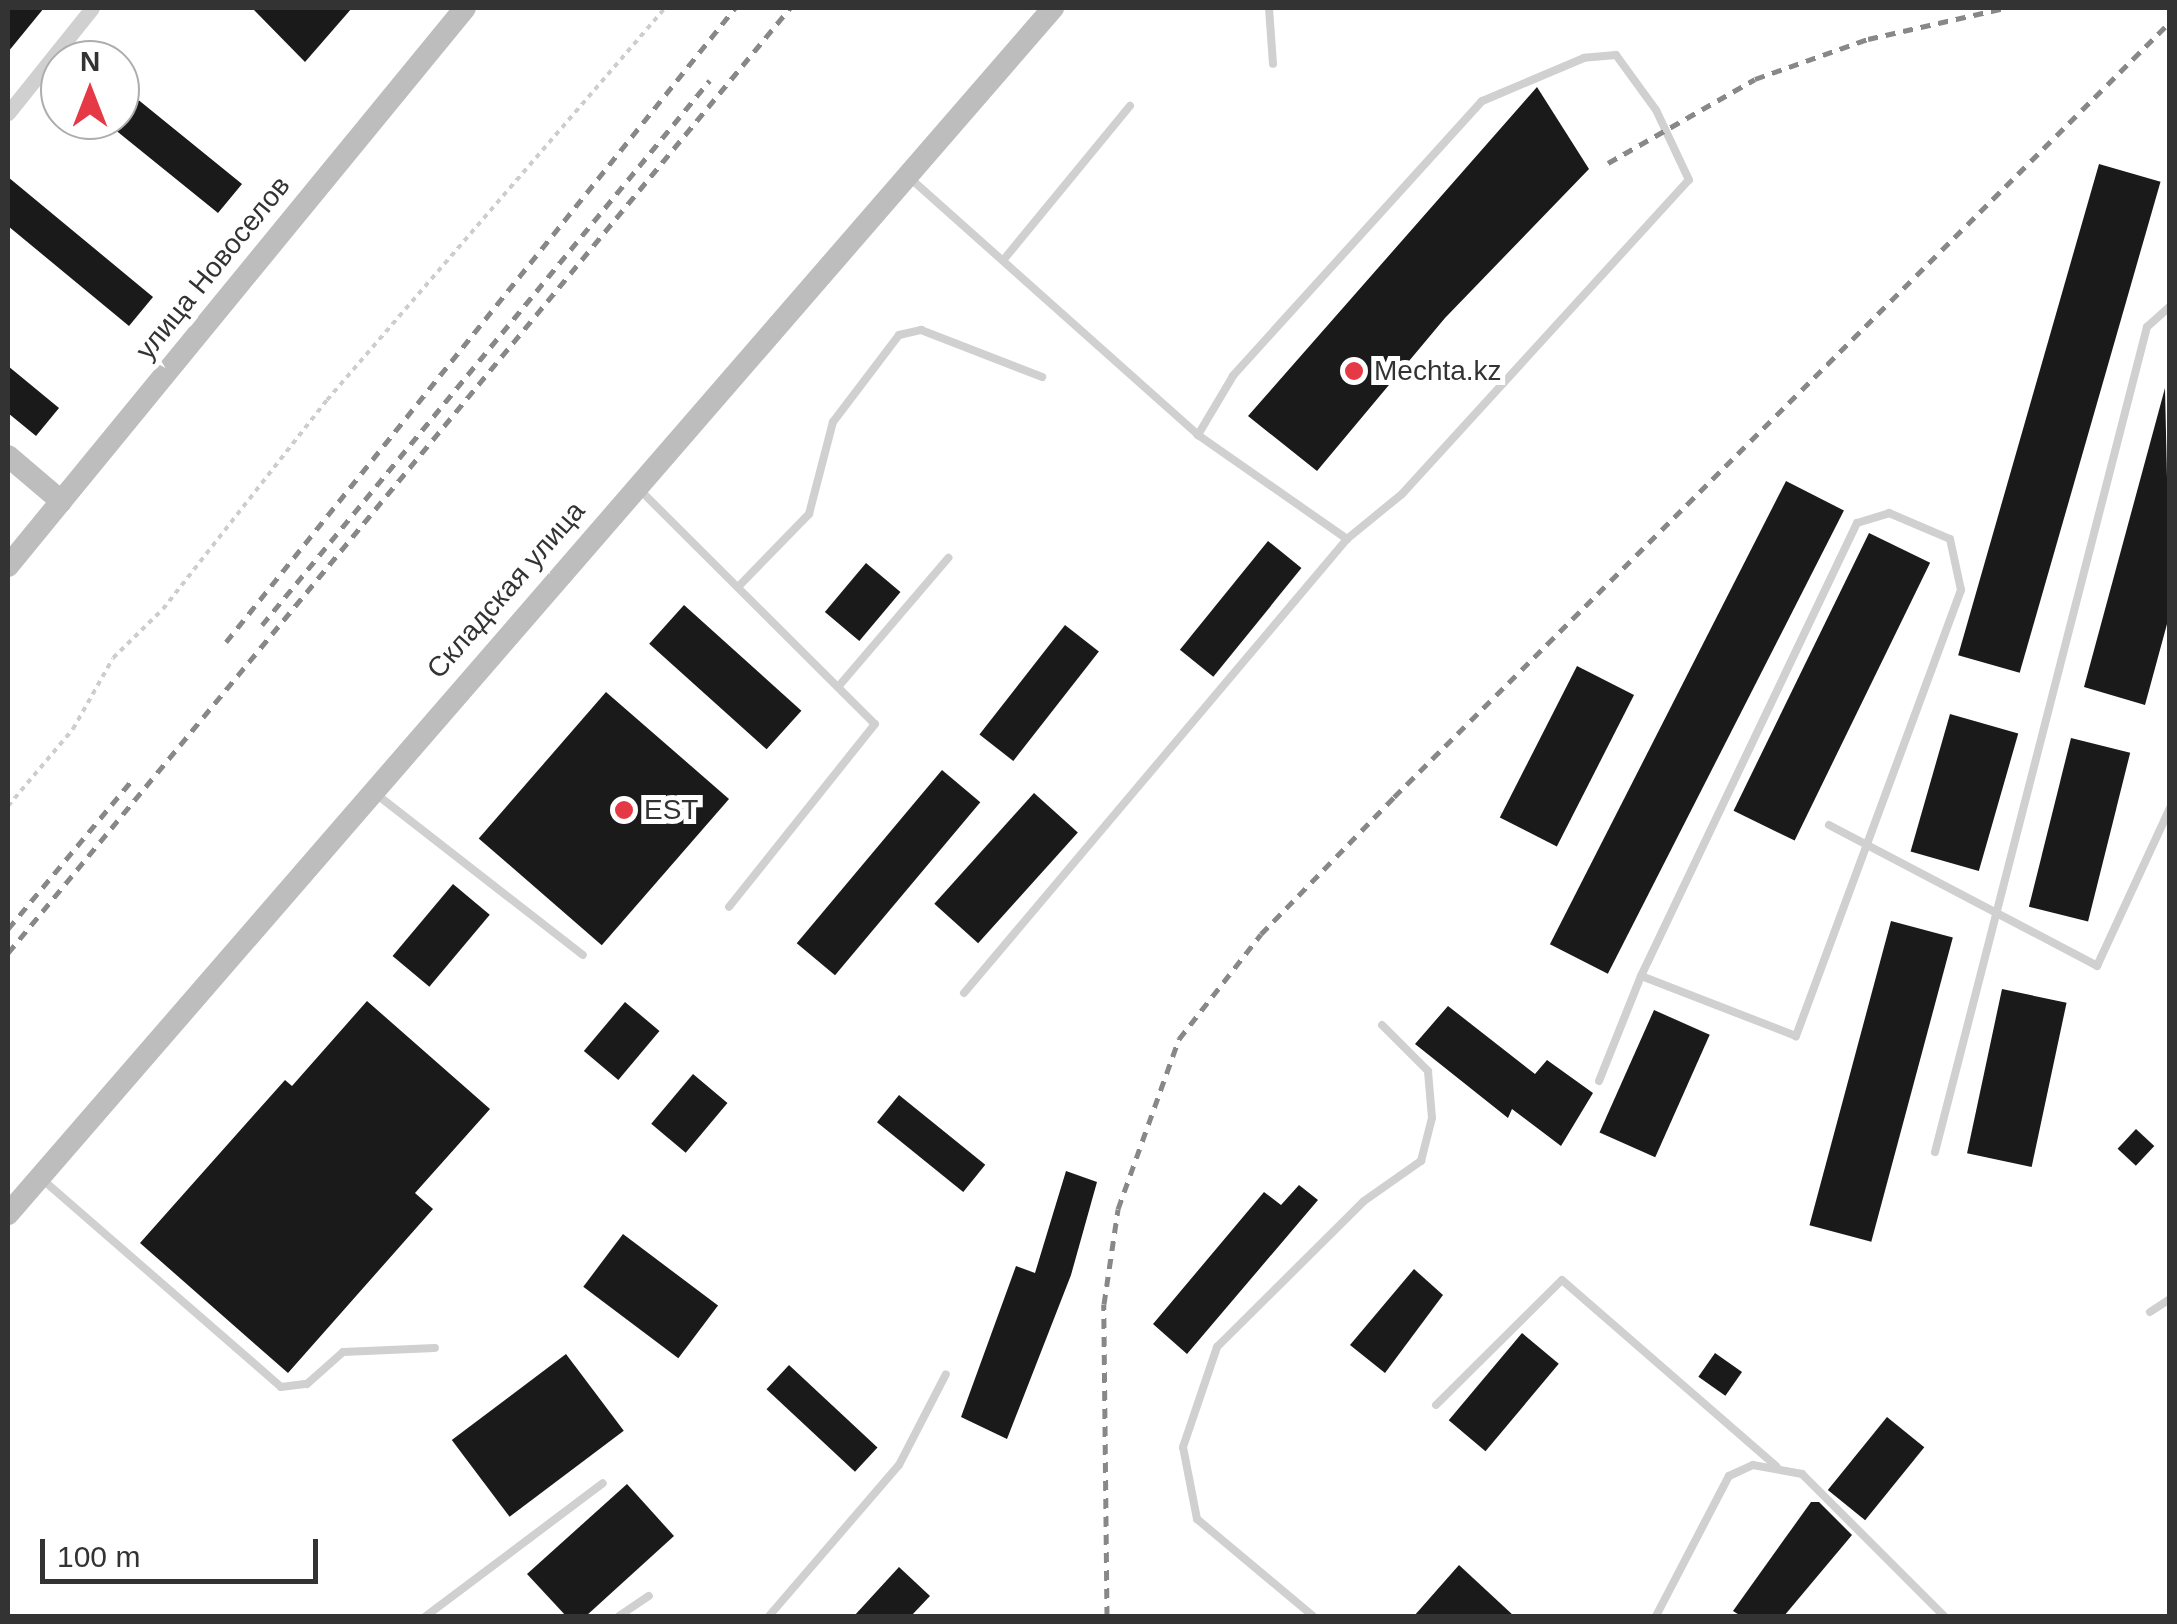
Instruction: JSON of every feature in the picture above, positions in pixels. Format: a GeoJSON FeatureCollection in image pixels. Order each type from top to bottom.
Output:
{"type":"FeatureCollection","features":[{"type":"Feature","properties":{"kind":"main road","name":"улица Новоселов"},"geometry":{"type":"LineString","coordinates":[[8,566],[466,8]]}},
{"type":"Feature","properties":{"kind":"main road","name":"Складская улица"},"geometry":{"type":"LineString","coordinates":[[8,1214],[1053,8]]}},
{"type":"Feature","properties":{"kind":"main road"},"geometry":{"type":"LineString","coordinates":[[8,456],[60,501]]}},
{"type":"Feature","properties":{"kind":"street"},"geometry":{"type":"LineString","coordinates":[[10,105],[92,8]]}},
{"type":"Feature","properties":{"kind":"lane"},"geometry":{"type":"LineString","coordinates":[[1269,8],[1273,64]]}},
{"type":"Feature","properties":{"kind":"lane"},"geometry":{"type":"LineString","coordinates":[[964,993],[1347,538],[1402,494],[1689,180],[1656,110],[1616,55],[1584,58],[1482,100],[1233,376],[1198,435]]}},
{"type":"Feature","properties":{"kind":"lane"},"geometry":{"type":"LineString","coordinates":[[1004,258],[1130,106]]}},
{"type":"Feature","properties":{"kind":"lane"},"geometry":{"type":"LineString","coordinates":[[908,176],[1198,435],[1347,538]]}},
{"type":"Feature","properties":{"kind":"lane"},"geometry":{"type":"LineString","coordinates":[[1935,1152],[2000,914],[2147,327],[2170,306]]}},
{"type":"Feature","properties":{"kind":"lane"},"geometry":{"type":"LineString","coordinates":[[738,587],[808,514],[833,422],[899,336],[921,330],[1042,377]]}},
{"type":"Feature","properties":{"kind":"lane"},"geometry":{"type":"LineString","coordinates":[[636,486],[875,724],[728,907]]}},
{"type":"Feature","properties":{"kind":"lane"},"geometry":{"type":"LineString","coordinates":[[1599,1082],[1642,976],[1857,524],[1889,513],[1950,540],[1962,590],[1871,847],[1796,1036],[1642,976]]}},
{"type":"Feature","properties":{"kind":"lane"},"geometry":{"type":"LineString","coordinates":[[838,688],[948,558]]}},
{"type":"Feature","properties":{"kind":"lane"},"geometry":{"type":"LineString","coordinates":[[372,792],[583,955]]}},
{"type":"Feature","properties":{"kind":"lane"},"geometry":{"type":"LineString","coordinates":[[1830,825],[2097,966],[2170,808]]}},
{"type":"Feature","properties":{"kind":"lane"},"geometry":{"type":"LineString","coordinates":[[1313,1616],[1198,1518],[1183,1447],[1217,1347],[1364,1201],[1421,1161],[1432,1118],[1428,1071],[1382,1025]]}},
{"type":"Feature","properties":{"kind":"lane"},"geometry":{"type":"LineString","coordinates":[[40,1177],[280,1386],[307,1384],[343,1352],[435,1348]]}},
{"type":"Feature","properties":{"kind":"lane"},"geometry":{"type":"LineString","coordinates":[[1436,1405],[1562,1280],[1776,1466]]}},
{"type":"Feature","properties":{"kind":"lane"},"geometry":{"type":"LineString","coordinates":[[2150,1312],[2170,1299]]}},
{"type":"Feature","properties":{"kind":"lane"},"geometry":{"type":"LineString","coordinates":[[769,1616],[899,1465],[946,1374]]}},
{"type":"Feature","properties":{"kind":"lane"},"geometry":{"type":"LineString","coordinates":[[1656,1616],[1729,1476],[1753,1465],[1776,1466],[1802,1474],[1944,1616]]}},
{"type":"Feature","properties":{"kind":"lane"},"geometry":{"type":"LineString","coordinates":[[426,1616],[603,1483]]}},
{"type":"Feature","properties":{"kind":"lane"},"geometry":{"type":"LineString","coordinates":[[619,1616],[649,1596]]}},
{"type":"Feature","properties":{"kind":"path"},"geometry":{"type":"LineString","coordinates":[[8,806],[73,730],[112,658],[163,609],[327,400],[665,8]]}},
{"type":"Feature","properties":{"kind":"building"},"geometry":{"type":"Polygon","coordinates":[[[8,8],[44,8],[8,52],[8,8]]]}},
{"type":"Feature","properties":{"kind":"building"},"geometry":{"type":"Polygon","coordinates":[[[252,8],[352,8],[305,62],[252,8]]]}},
{"type":"Feature","properties":{"kind":"building"},"geometry":{"type":"Polygon","coordinates":[[[1537,87],[1589,169],[1445,318],[1317,471],[1248,416],[1537,87]]]}},
{"type":"Feature","properties":{"kind":"building"},"geometry":{"type":"Polygon","coordinates":[[[140,101],[242,184],[218,213],[128,140],[140,140],[140,101]]]}},
{"type":"Feature","properties":{"kind":"building"},"geometry":{"type":"Polygon","coordinates":[[[2099,164],[2161,182],[2020,673],[1958,655],[2099,164]]]}},
{"type":"Feature","properties":{"kind":"building"},"geometry":{"type":"Polygon","coordinates":[[[8,177],[153,297],[129,326],[8,226],[8,177]]]}},
{"type":"Feature","properties":{"kind":"building"},"geometry":{"type":"Polygon","coordinates":[[[8,366],[59,408],[36,436],[8,413],[8,366]]]}},
{"type":"Feature","properties":{"kind":"building"},"geometry":{"type":"Polygon","coordinates":[[[2165,388],[2170,613],[2145,705],[2084,687],[2165,388]]]}},
{"type":"Feature","properties":{"kind":"building"},"geometry":{"type":"Polygon","coordinates":[[[1786,481],[1844,511],[1608,974],[1550,944],[1786,481]]]}},
{"type":"Feature","properties":{"kind":"building"},"geometry":{"type":"Polygon","coordinates":[[[1869,533],[1930,563],[1795,841],[1734,811],[1869,533]]]}},
{"type":"Feature","properties":{"kind":"building"},"geometry":{"type":"Polygon","coordinates":[[[1268,541],[1301,568],[1213,677],[1180,650],[1268,541]]]}},
{"type":"Feature","properties":{"kind":"building"},"geometry":{"type":"Polygon","coordinates":[[[866,563],[900,592],[859,641],[825,612],[866,563]]]}},
{"type":"Feature","properties":{"kind":"building"},"geometry":{"type":"Polygon","coordinates":[[[684,605],[801,711],[767,749],[649,644],[684,605]]]}},
{"type":"Feature","properties":{"kind":"building"},"geometry":{"type":"Polygon","coordinates":[[[1065,625],[1099,651],[1013,761],[979,735],[1065,625]]]}},
{"type":"Feature","properties":{"kind":"building"},"geometry":{"type":"Polygon","coordinates":[[[1577,666],[1634,695],[1557,847],[1500,817],[1577,666]]]}},
{"type":"Feature","properties":{"kind":"building"},"geometry":{"type":"Polygon","coordinates":[[[606,692],[729,799],[602,945],[479,838],[606,692]]]}},
{"type":"Feature","properties":{"kind":"building"},"geometry":{"type":"Polygon","coordinates":[[[1950,714],[2018,734],[1979,871],[1911,851],[1950,714]]]}},
{"type":"Feature","properties":{"kind":"building"},"geometry":{"type":"Polygon","coordinates":[[[2071,738],[2130,753],[2088,922],[2029,907],[2071,738]]]}},
{"type":"Feature","properties":{"kind":"building"},"geometry":{"type":"Polygon","coordinates":[[[942,770],[980,802],[835,975],[797,943],[942,770]]]}},
{"type":"Feature","properties":{"kind":"building"},"geometry":{"type":"Polygon","coordinates":[[[1034,793],[1078,832],[978,943],[934,904],[1034,793]]]}},
{"type":"Feature","properties":{"kind":"building"},"geometry":{"type":"Polygon","coordinates":[[[453,884],[490,915],[429,987],[393,956],[453,884]]]}},
{"type":"Feature","properties":{"kind":"building"},"geometry":{"type":"Polygon","coordinates":[[[1891,921],[1953,938],[1871,1242],[1809,1225],[1891,921]]]}},
{"type":"Feature","properties":{"kind":"building"},"geometry":{"type":"Polygon","coordinates":[[[2002,989],[2067,1003],[2032,1167],[1967,1153],[2002,989]]]}},
{"type":"Feature","properties":{"kind":"building"},"geometry":{"type":"Polygon","coordinates":[[[367,1001],[490,1109],[415,1193],[433,1209],[288,1373],[140,1243],[285,1080],[292,1086],[367,1001]]]}},
{"type":"Feature","properties":{"kind":"building"},"geometry":{"type":"Polygon","coordinates":[[[625,1002],[659,1031],[618,1080],[584,1051],[625,1002]]]}},
{"type":"Feature","properties":{"kind":"building"},"geometry":{"type":"Polygon","coordinates":[[[1448,1006],[1535,1074],[1547,1060],[1593,1093],[1561,1146],[1512,1109],[1508,1118],[1415,1044],[1448,1006]]]}},
{"type":"Feature","properties":{"kind":"building"},"geometry":{"type":"Polygon","coordinates":[[[1654,1010],[1710,1035],[1655,1157],[1599,1132],[1654,1010]]]}},
{"type":"Feature","properties":{"kind":"building"},"geometry":{"type":"Polygon","coordinates":[[[693,1074],[727,1103],[686,1153],[651,1124],[693,1074]]]}},
{"type":"Feature","properties":{"kind":"building"},"geometry":{"type":"Polygon","coordinates":[[[899,1095],[985,1165],[963,1192],[877,1122],[899,1095]]]}},
{"type":"Feature","properties":{"kind":"building"},"geometry":{"type":"Polygon","coordinates":[[[2136,1129],[2154,1146],[2136,1166],[2118,1149],[2136,1129]]]}},
{"type":"Feature","properties":{"kind":"building"},"geometry":{"type":"Polygon","coordinates":[[[1066,1171],[1097,1182],[1071,1275],[1007,1439],[961,1417],[1016,1266],[1035,1273],[1066,1171]]]}},
{"type":"Feature","properties":{"kind":"building"},"geometry":{"type":"Polygon","coordinates":[[[1299,1185],[1318,1200],[1187,1354],[1153,1324],[1264,1192],[1281,1205],[1299,1185]]]}},
{"type":"Feature","properties":{"kind":"building"},"geometry":{"type":"Polygon","coordinates":[[[623,1234],[718,1306],[678,1358],[583,1287],[623,1234]]]}},
{"type":"Feature","properties":{"kind":"building"},"geometry":{"type":"Polygon","coordinates":[[[1414,1269],[1443,1295],[1385,1373],[1350,1345],[1414,1269]]]}},
{"type":"Feature","properties":{"kind":"building"},"geometry":{"type":"Polygon","coordinates":[[[1522,1333],[1559,1364],[1485,1451],[1449,1420],[1522,1333]]]}},
{"type":"Feature","properties":{"kind":"building"},"geometry":{"type":"Polygon","coordinates":[[[1715,1353],[1742,1372],[1725,1396],[1698,1377],[1715,1353]]]}},
{"type":"Feature","properties":{"kind":"building"},"geometry":{"type":"Polygon","coordinates":[[[566,1354],[624,1431],[510,1517],[452,1440],[566,1354]]]}},
{"type":"Feature","properties":{"kind":"building"},"geometry":{"type":"Polygon","coordinates":[[[789,1365],[877,1448],[855,1472],[766,1389],[789,1365]]]}},
{"type":"Feature","properties":{"kind":"building"},"geometry":{"type":"Polygon","coordinates":[[[1887,1417],[1924,1447],[1865,1520],[1828,1490],[1887,1417]]]}},
{"type":"Feature","properties":{"kind":"building"},"geometry":{"type":"Polygon","coordinates":[[[627,1484],[674,1536],[586,1616],[566,1616],[527,1574],[627,1484]]]}},
{"type":"Feature","properties":{"kind":"building"},"geometry":{"type":"Polygon","coordinates":[[[1811,1502],[1819,1502],[1852,1535],[1784,1616],[1741,1616],[1733,1611],[1811,1502]]]}},
{"type":"Feature","properties":{"kind":"building"},"geometry":{"type":"Polygon","coordinates":[[[1459,1565],[1514,1616],[1414,1616],[1459,1565]]]}},
{"type":"Feature","properties":{"kind":"building"},"geometry":{"type":"Polygon","coordinates":[[[899,1567],[930,1596],[911,1616],[854,1616],[899,1567]]]}},
{"type":"Feature","properties":{"kind":"railway"},"geometry":{"type":"LineString","coordinates":[[226,642],[735,8]]}},
{"type":"Feature","properties":{"kind":"railway"},"geometry":{"type":"LineString","coordinates":[[8,953],[790,8]]}},
{"type":"Feature","properties":{"kind":"railway"},"geometry":{"type":"LineString","coordinates":[[1608,163],[1755,79],[1868,39],[2005,8]]}},
{"type":"Feature","properties":{"kind":"railway"},"geometry":{"type":"LineString","coordinates":[[1107,1616],[1104,1304],[1118,1209],[1179,1039],[1261,934],[1394,797],[2170,22]]}},
{"type":"Feature","properties":{"kind":"railway"},"geometry":{"type":"LineString","coordinates":[[262,625],[710,80]]}},
{"type":"Feature","properties":{"kind":"railway"},"geometry":{"type":"LineString","coordinates":[[8,929],[134,778]]}},
{"type":"Feature","properties":{"kind":"place","name":"Mechta.kz"},"geometry":{"type":"Point","coordinates":[1354,371]}},
{"type":"Feature","properties":{"kind":"place","name":"EST"},"geometry":{"type":"Point","coordinates":[624,810]}}]}
